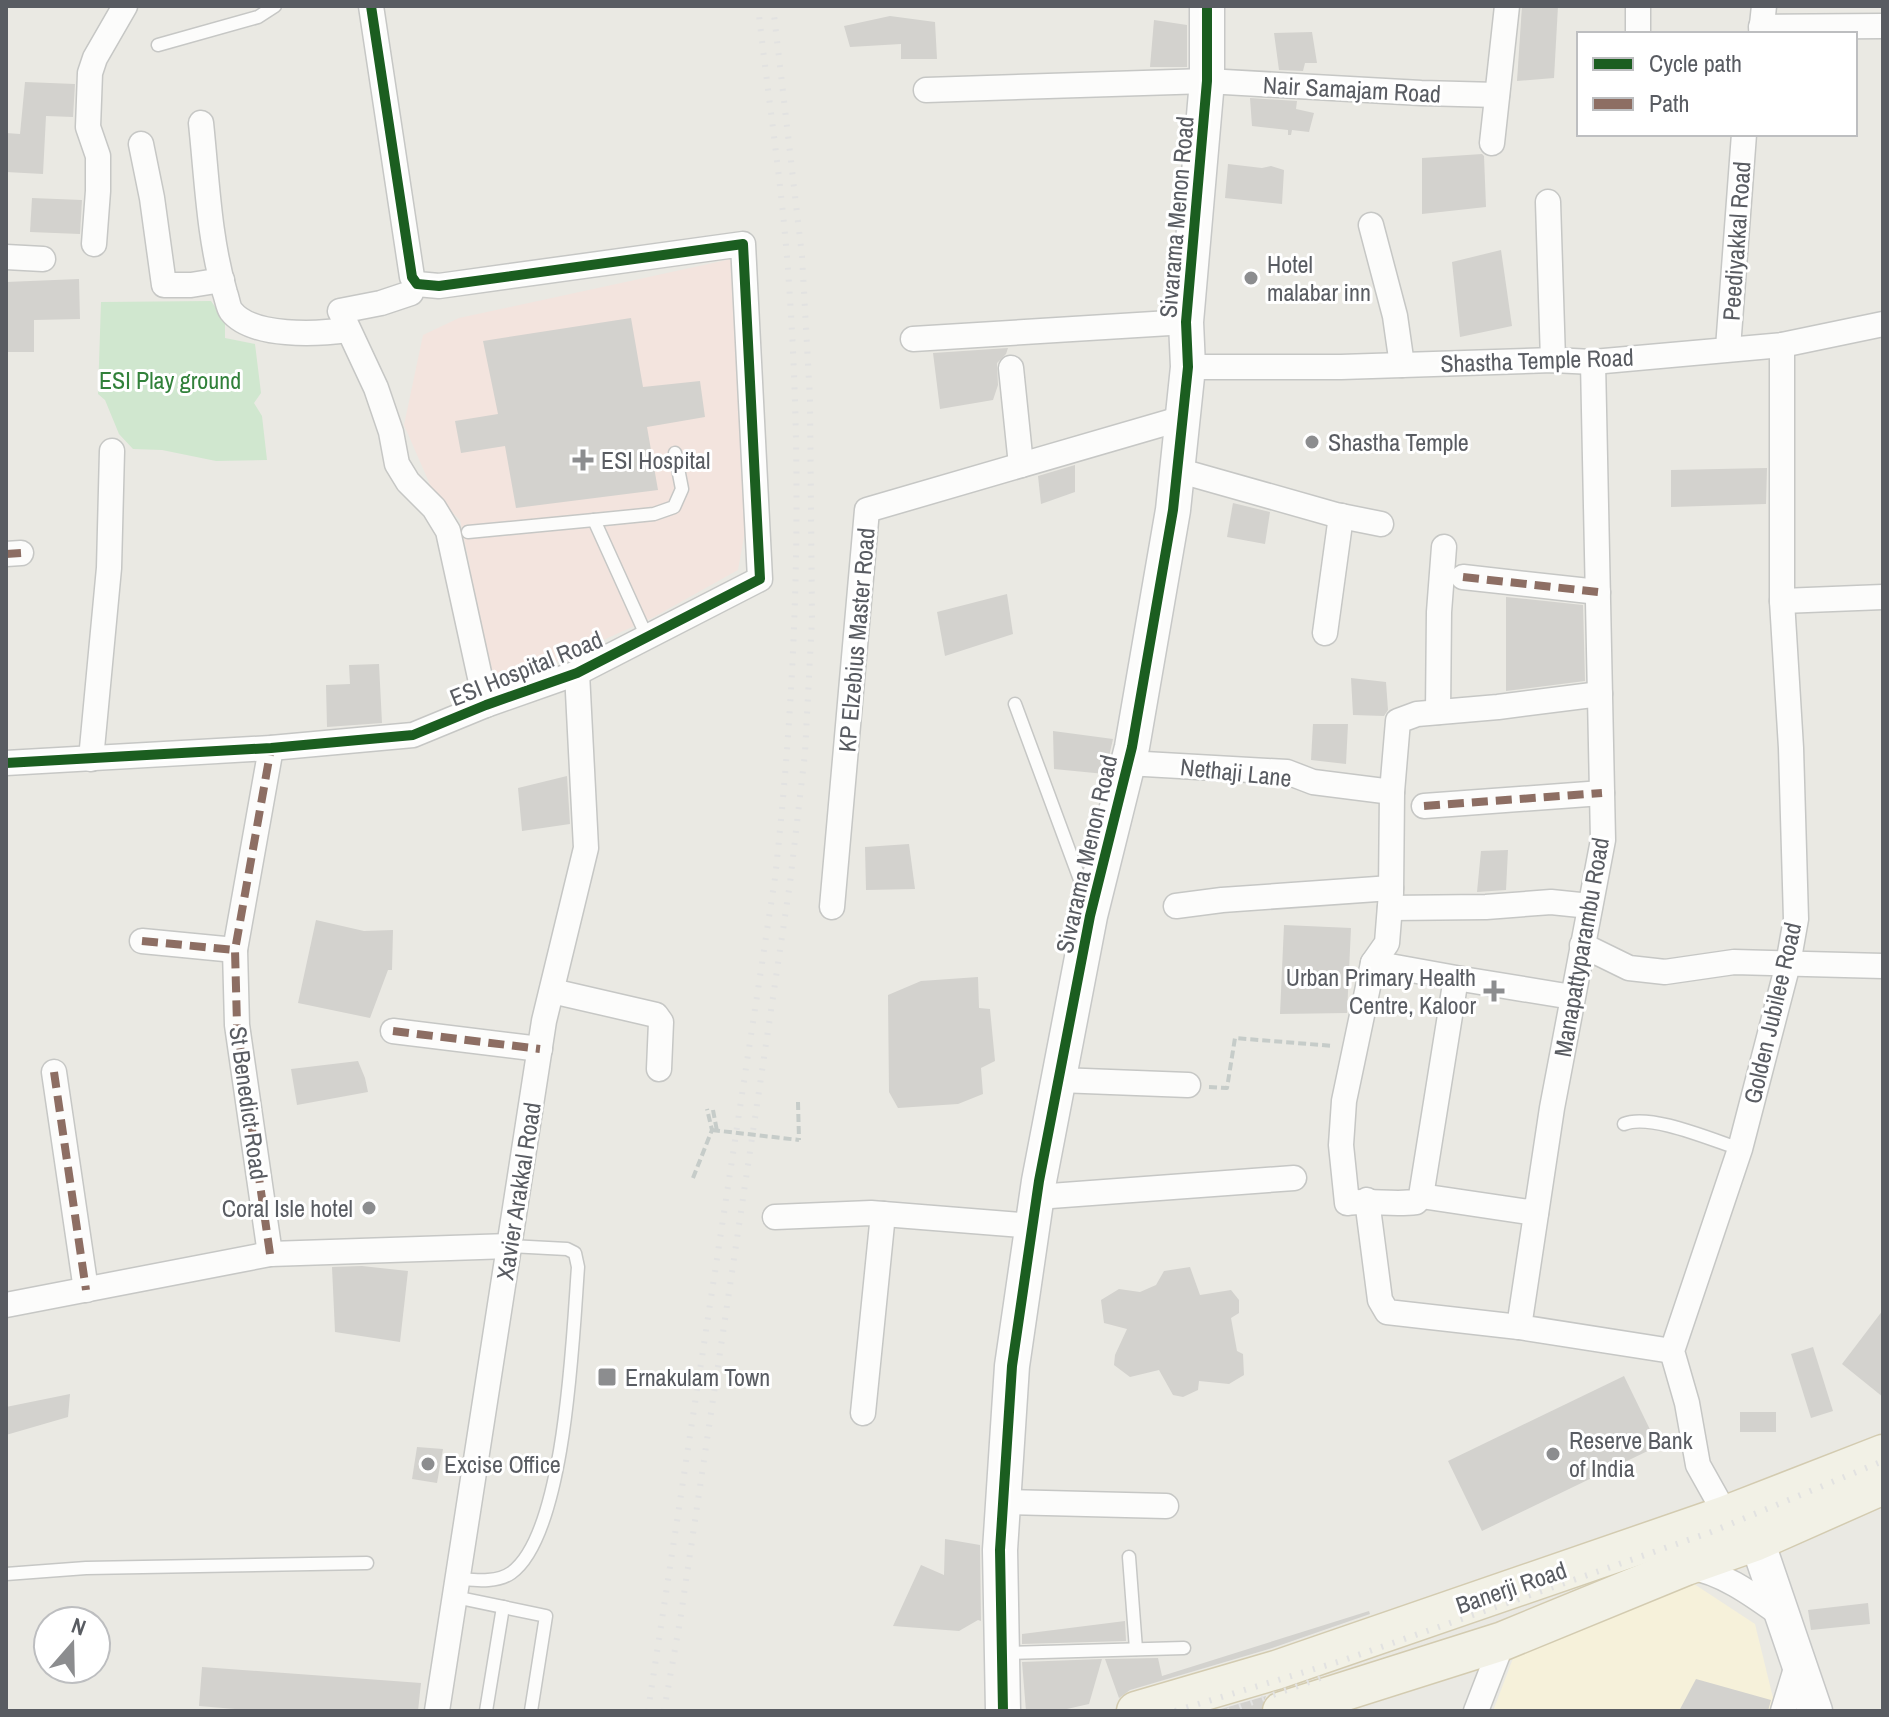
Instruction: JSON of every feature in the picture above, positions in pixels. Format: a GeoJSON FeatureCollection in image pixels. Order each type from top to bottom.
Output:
{"type":"FeatureCollection","features":[{"type":"Feature","properties":{"kind":"main road","name":"Banerji Road"},"geometry":{"type":"LineString","coordinates":[[1136,1711],[1276,1670],[1726,1515],[1883,1454]]}},
{"type":"Feature","properties":{"kind":"main road","name":"Banerji Road"},"geometry":{"type":"LineString","coordinates":[[1282,1711],[1503,1641],[1686,1566],[1757,1541],[1883,1485]]}},
{"type":"Feature","properties":{"kind":"main road"},"geometry":{"type":"LineString","coordinates":[[1726,1515],[1757,1541]]}},
{"type":"Feature","properties":{"kind":"street"},"geometry":{"type":"LineString","coordinates":[[94,244],[98,156],[88,127],[90,73],[95,58],[125,6]]}},
{"type":"Feature","properties":{"kind":"street","name":"ESI Hospital Road"},"geometry":{"type":"LineString","coordinates":[[6,763],[271,748],[413,735],[577,673],[760,579],[743,244],[439,286],[417,284],[412,277],[371,6]]}},
{"type":"Feature","properties":{"kind":"street","name":"Sivarama Menon Road"},"geometry":{"type":"LineString","coordinates":[[1003,1711],[1000,1550],[1012,1366],[1059,1080],[1091,911],[1127,763],[1173,510],[1188,367],[1186,322],[1207,81],[1207,6]]}},
{"type":"Feature","properties":{"kind":"street"},"geometry":{"type":"LineString","coordinates":[[1492,143],[1507,6]]}},
{"type":"Feature","properties":{"kind":"street"},"geometry":{"type":"LineString","coordinates":[[1638,6],[1638,32]]}},
{"type":"Feature","properties":{"kind":"street"},"geometry":{"type":"LineString","coordinates":[[1762,22],[1883,26]]}},
{"type":"Feature","properties":{"kind":"street","name":"Sivarama Menon Road"},"geometry":{"type":"LineString","coordinates":[[926,90],[1207,81]]}},
{"type":"Feature","properties":{"kind":"street","name":"Nair Samajam Road"},"geometry":{"type":"LineString","coordinates":[[1207,81],[1497,95]]}},
{"type":"Feature","properties":{"kind":"street"},"geometry":{"type":"LineString","coordinates":[[201,123],[206,177],[222,280],[230,310],[248,323],[294,332],[348,330]]}},
{"type":"Feature","properties":{"kind":"street","name":"Peediyakkal Road"},"geometry":{"type":"LineString","coordinates":[[1728,348],[1744,136]]}},
{"type":"Feature","properties":{"kind":"street"},"geometry":{"type":"LineString","coordinates":[[141,144],[164,285],[222,280]]}},
{"type":"Feature","properties":{"kind":"street"},"geometry":{"type":"LineString","coordinates":[[1548,202],[1553,360]]}},
{"type":"Feature","properties":{"kind":"street"},"geometry":{"type":"LineString","coordinates":[[1371,225],[1395,316],[1402,365]]}},
{"type":"Feature","properties":{"kind":"street"},"geometry":{"type":"LineString","coordinates":[[6,257],[43,259]]}},
{"type":"Feature","properties":{"kind":"street"},"geometry":{"type":"LineString","coordinates":[[411,293],[340,311],[376,388],[391,432],[397,464],[408,482],[434,508],[448,531],[486,705]]}},
{"type":"Feature","properties":{"kind":"street"},"geometry":{"type":"LineString","coordinates":[[913,339],[1186,322]]}},
{"type":"Feature","properties":{"kind":"street","name":"Shastha Temple Road"},"geometry":{"type":"LineString","coordinates":[[1188,367],[1553,360],[1593,362],[1782,345],[1883,324]]}},
{"type":"Feature","properties":{"kind":"street","name":"Golden Jubilee Road"},"geometry":{"type":"LineString","coordinates":[[1672,1351],[1740,1149],[1788,964],[1796,919],[1791,748],[1782,601],[1782,345]]}},
{"type":"Feature","properties":{"kind":"street","name":"Manapattyparambu Road"},"geometry":{"type":"LineString","coordinates":[[1519,1327],[1552,1108],[1603,840],[1593,362]]}},
{"type":"Feature","properties":{"kind":"street"},"geometry":{"type":"LineString","coordinates":[[1011,368],[1021,465]]}},
{"type":"Feature","properties":{"kind":"street","name":"KP Elzebius Master Road"},"geometry":{"type":"LineString","coordinates":[[832,907],[867,510],[1183,418]]}},
{"type":"Feature","properties":{"kind":"street"},"geometry":{"type":"LineString","coordinates":[[91,759],[109,568],[112,451]]}},
{"type":"Feature","properties":{"kind":"street"},"geometry":{"type":"LineString","coordinates":[[1177,470],[1341,516],[1381,524]]}},
{"type":"Feature","properties":{"kind":"street"},"geometry":{"type":"LineString","coordinates":[[1325,633],[1341,516]]}},
{"type":"Feature","properties":{"kind":"street"},"geometry":{"type":"LineString","coordinates":[[1438,712],[1439,612],[1444,547]]}},
{"type":"Feature","properties":{"kind":"street"},"geometry":{"type":"LineString","coordinates":[[1463,577],[1598,592]]}},
{"type":"Feature","properties":{"kind":"street"},"geometry":{"type":"LineString","coordinates":[[1782,601],[1883,597]]}},
{"type":"Feature","properties":{"kind":"street","name":"Xavier Arakkal Road"},"geometry":{"type":"LineString","coordinates":[[437,1711],[540,1049],[586,848],[577,673]]}},
{"type":"Feature","properties":{"kind":"street"},"geometry":{"type":"LineString","coordinates":[[1456,978],[1421,1196],[1416,1202],[1408,1203],[1367,1200],[1347,1203],[1341,1145],[1344,1101],[1373,963],[1387,943],[1392,792],[1398,721],[1417,714],[1600,694]]}},
{"type":"Feature","properties":{"kind":"street","name":"St Benedict Road"},"geometry":{"type":"LineString","coordinates":[[270,1254],[237,1025],[235,950],[271,748]]}},
{"type":"Feature","properties":{"kind":"street","name":"Nethaji Lane"},"geometry":{"type":"LineString","coordinates":[[1127,763],[1287,772],[1313,782],[1392,792]]}},
{"type":"Feature","properties":{"kind":"street"},"geometry":{"type":"LineString","coordinates":[[1424,806],[1602,793]]}},
{"type":"Feature","properties":{"kind":"street"},"geometry":{"type":"LineString","coordinates":[[1176,906],[1222,900],[1390,898],[1486,907],[1551,902],[1590,906]]}},
{"type":"Feature","properties":{"kind":"street"},"geometry":{"type":"LineString","coordinates":[[142,941],[235,950]]}},
{"type":"Feature","properties":{"kind":"street"},"geometry":{"type":"LineString","coordinates":[[1582,945],[1629,968],[1665,972],[1734,962],[1883,966]]}},
{"type":"Feature","properties":{"kind":"street"},"geometry":{"type":"LineString","coordinates":[[1373,963],[1572,997]]}},
{"type":"Feature","properties":{"kind":"street"},"geometry":{"type":"LineString","coordinates":[[552,991],[656,1015],[661,1022],[659,1069]]}},
{"type":"Feature","properties":{"kind":"street"},"geometry":{"type":"LineString","coordinates":[[393,1031],[540,1049]]}},
{"type":"Feature","properties":{"kind":"street"},"geometry":{"type":"LineString","coordinates":[[54,1072],[86,1290]]}},
{"type":"Feature","properties":{"kind":"street"},"geometry":{"type":"LineString","coordinates":[[1059,1080],[1188,1085]]}},
{"type":"Feature","properties":{"kind":"street"},"geometry":{"type":"LineString","coordinates":[[775,1217],[1035,1212],[1294,1178]]}},
{"type":"Feature","properties":{"kind":"street"},"geometry":{"type":"LineString","coordinates":[[1421,1196],[1536,1213]]}},
{"type":"Feature","properties":{"kind":"street"},"geometry":{"type":"LineString","coordinates":[[1367,1200],[1380,1300],[1387,1312],[1519,1327],[1672,1351],[1687,1403],[1698,1465],[1726,1515]]}},
{"type":"Feature","properties":{"kind":"street"},"geometry":{"type":"LineString","coordinates":[[863,1413],[883,1214]]}},
{"type":"Feature","properties":{"kind":"street"},"geometry":{"type":"LineString","coordinates":[[6,1305],[270,1254],[510,1246]]}},
{"type":"Feature","properties":{"kind":"street"},"geometry":{"type":"LineString","coordinates":[[1003,1502],[1166,1506]]}},
{"type":"Feature","properties":{"kind":"street"},"geometry":{"type":"LineString","coordinates":[[1757,1541],[1815,1711]]}},
{"type":"Feature","properties":{"kind":"street"},"geometry":{"type":"LineString","coordinates":[[1686,1566],[1705,1570],[1751,1594],[1781,1615]]}},
{"type":"Feature","properties":{"kind":"street"},"geometry":{"type":"LineString","coordinates":[[1476,1711],[1503,1641]]}},
{"type":"Feature","properties":{"kind":"street"},"geometry":{"type":"LineString","coordinates":[[1783,1711],[1798,1662]]}},
{"type":"Feature","properties":{"kind":"lane"},"geometry":{"type":"LineString","coordinates":[[158,45],[258,17],[275,6]]}},
{"type":"Feature","properties":{"kind":"lane"},"geometry":{"type":"LineString","coordinates":[[468,532],[654,514],[674,507],[682,489],[675,453]]}},
{"type":"Feature","properties":{"kind":"lane"},"geometry":{"type":"LineString","coordinates":[[594,520],[647,637]]}},
{"type":"Feature","properties":{"kind":"lane"},"geometry":{"type":"LineString","coordinates":[[1015,704],[1091,911]]}},
{"type":"Feature","properties":{"kind":"lane"},"geometry":{"type":"LineString","coordinates":[[1624,1124],[1652,1121],[1740,1149]]}},
{"type":"Feature","properties":{"kind":"lane"},"geometry":{"type":"LineString","coordinates":[[456,1588],[510,1574],[529,1554],[550,1502],[568,1404],[578,1267],[575,1253],[567,1249],[510,1246]]}},
{"type":"Feature","properties":{"kind":"lane"},"geometry":{"type":"LineString","coordinates":[[1129,1557],[1136,1649]]}},
{"type":"Feature","properties":{"kind":"lane"},"geometry":{"type":"LineString","coordinates":[[6,1574],[86,1568],[367,1563]]}},
{"type":"Feature","properties":{"kind":"lane"},"geometry":{"type":"LineString","coordinates":[[456,1588],[503,1607],[546,1616],[531,1711]]}},
{"type":"Feature","properties":{"kind":"lane"},"geometry":{"type":"LineString","coordinates":[[486,1711],[503,1607]]}},
{"type":"Feature","properties":{"kind":"lane"},"geometry":{"type":"LineString","coordinates":[[1001,1654],[1184,1648]]}},
{"type":"Feature","properties":{"kind":"path"},"geometry":{"type":"LineString","coordinates":[[1188,1085],[1227,1088],[1235,1038],[1356,1048]]}},
{"type":"Feature","properties":{"kind":"path"},"geometry":{"type":"LineString","coordinates":[[714,1130],[799,1140],[798,1102]]}},
{"type":"Feature","properties":{"kind":"path"},"geometry":{"type":"LineString","coordinates":[[693,1178],[714,1130],[710,1109]]}},
{"type":"Feature","properties":{"kind":"shaded area","name":"ESI Hospital"},"geometry":{"type":"Polygon","coordinates":[[[736,258],[747,520],[738,570],[652,618],[499,687],[490,675],[469,599],[470,567],[460,520],[435,496],[404,425],[423,335],[459,318],[736,258]]]}},
{"type":"Feature","properties":{"kind":"shaded area"},"geometry":{"type":"Polygon","coordinates":[[[1685,1578],[1755,1624],[1775,1706],[1773,1711],[1493,1711],[1515,1653],[1685,1578]]]}},
{"type":"Feature","properties":{"kind":"green space","name":"ESI Play ground"},"geometry":{"type":"Polygon","coordinates":[[[211,301],[225,321],[225,338],[255,344],[261,393],[254,403],[262,416],[267,460],[216,461],[162,450],[133,449],[119,434],[105,400],[98,394],[101,302],[211,301]]]}},
{"type":"Feature","properties":{"kind":"building"},"geometry":{"type":"Polygon","coordinates":[[[1522,6],[1558,6],[1554,78],[1517,81],[1522,6]]]}},
{"type":"Feature","properties":{"kind":"building"},"geometry":{"type":"Polygon","coordinates":[[[890,16],[935,22],[937,59],[901,59],[901,44],[850,47],[844,26],[890,16]]]}},
{"type":"Feature","properties":{"kind":"building"},"geometry":{"type":"Polygon","coordinates":[[[1154,20],[1187,25],[1187,67],[1150,67],[1154,20]]]}},
{"type":"Feature","properties":{"kind":"building"},"geometry":{"type":"Polygon","coordinates":[[[1312,32],[1317,63],[1305,63],[1303,71],[1279,70],[1274,33],[1312,32]]]}},
{"type":"Feature","properties":{"kind":"building"},"geometry":{"type":"Polygon","coordinates":[[[25,82],[75,84],[73,117],[46,116],[43,174],[6,172],[6,133],[20,134],[25,82]]]}},
{"type":"Feature","properties":{"kind":"building"},"geometry":{"type":"Polygon","coordinates":[[[1250,98],[1297,101],[1296,109],[1314,113],[1309,132],[1292,130],[1288,135],[1288,130],[1252,126],[1250,98]]]}},
{"type":"Feature","properties":{"kind":"building"},"geometry":{"type":"Polygon","coordinates":[[[1482,154],[1486,207],[1422,214],[1422,158],[1482,154]]]}},
{"type":"Feature","properties":{"kind":"building"},"geometry":{"type":"Polygon","coordinates":[[[1228,164],[1262,168],[1271,166],[1284,170],[1282,204],[1225,198],[1228,164]]]}},
{"type":"Feature","properties":{"kind":"building"},"geometry":{"type":"Polygon","coordinates":[[[32,198],[82,200],[80,234],[30,232],[32,198]]]}},
{"type":"Feature","properties":{"kind":"building"},"geometry":{"type":"Polygon","coordinates":[[[1501,250],[1512,326],[1460,337],[1452,262],[1501,250]]]}},
{"type":"Feature","properties":{"kind":"building"},"geometry":{"type":"Polygon","coordinates":[[[79,279],[80,319],[34,320],[34,352],[6,352],[6,282],[79,279]]]}},
{"type":"Feature","properties":{"kind":"building","name":"ESI Hospital"},"geometry":{"type":"Polygon","coordinates":[[[631,318],[643,387],[700,381],[705,417],[647,427],[658,490],[516,508],[505,446],[461,453],[455,421],[498,414],[483,341],[631,318]]]}},
{"type":"Feature","properties":{"kind":"building"},"geometry":{"type":"Polygon","coordinates":[[[1008,348],[997,363],[998,385],[993,400],[940,409],[933,353],[1008,348]]]}},
{"type":"Feature","properties":{"kind":"building"},"geometry":{"type":"Polygon","coordinates":[[[1075,465],[1075,492],[1041,504],[1038,476],[1075,465]]]}},
{"type":"Feature","properties":{"kind":"building"},"geometry":{"type":"Polygon","coordinates":[[[1767,468],[1766,504],[1671,507],[1671,470],[1767,468]]]}},
{"type":"Feature","properties":{"kind":"building"},"geometry":{"type":"Polygon","coordinates":[[[1233,503],[1270,512],[1265,544],[1227,537],[1233,503]]]}},
{"type":"Feature","properties":{"kind":"building"},"geometry":{"type":"Polygon","coordinates":[[[1007,594],[1013,634],[945,656],[937,612],[1007,594]]]}},
{"type":"Feature","properties":{"kind":"building"},"geometry":{"type":"Polygon","coordinates":[[[1506,597],[1583,605],[1585,681],[1506,691],[1506,597]]]}},
{"type":"Feature","properties":{"kind":"building"},"geometry":{"type":"Polygon","coordinates":[[[379,664],[382,723],[327,727],[326,685],[350,684],[349,665],[379,664]]]}},
{"type":"Feature","properties":{"kind":"building"},"geometry":{"type":"Polygon","coordinates":[[[1351,678],[1386,682],[1388,710],[1384,716],[1353,715],[1351,678]]]}},
{"type":"Feature","properties":{"kind":"building"},"geometry":{"type":"Polygon","coordinates":[[[1313,724],[1348,724],[1346,764],[1311,760],[1313,724]]]}},
{"type":"Feature","properties":{"kind":"building"},"geometry":{"type":"Polygon","coordinates":[[[1053,731],[1113,739],[1105,774],[1054,769],[1053,731]]]}},
{"type":"Feature","properties":{"kind":"building"},"geometry":{"type":"Polygon","coordinates":[[[567,776],[570,824],[522,831],[518,788],[567,776]]]}},
{"type":"Feature","properties":{"kind":"building"},"geometry":{"type":"Polygon","coordinates":[[[909,844],[915,889],[866,890],[865,847],[909,844]]]}},
{"type":"Feature","properties":{"kind":"building"},"geometry":{"type":"Polygon","coordinates":[[[1508,850],[1506,890],[1477,892],[1481,851],[1508,850]]]}},
{"type":"Feature","properties":{"kind":"building"},"geometry":{"type":"Polygon","coordinates":[[[316,920],[364,931],[393,930],[392,970],[388,970],[370,1018],[298,1003],[316,920]]]}},
{"type":"Feature","properties":{"kind":"building"},"geometry":{"type":"Polygon","coordinates":[[[1284,925],[1351,928],[1347,1013],[1280,1014],[1284,925]]]}},
{"type":"Feature","properties":{"kind":"building"},"geometry":{"type":"Polygon","coordinates":[[[978,977],[979,1008],[990,1009],[995,1061],[981,1068],[983,1094],[958,1104],[898,1108],[889,1092],[888,995],[921,981],[978,977]]]}},
{"type":"Feature","properties":{"kind":"building"},"geometry":{"type":"Polygon","coordinates":[[[358,1061],[368,1092],[297,1105],[291,1069],[358,1061]]]}},
{"type":"Feature","properties":{"kind":"building"},"geometry":{"type":"Polygon","coordinates":[[[362,1266],[408,1271],[400,1342],[335,1332],[332,1267],[362,1266]]]}},
{"type":"Feature","properties":{"kind":"building"},"geometry":{"type":"Polygon","coordinates":[[[1190,1267],[1200,1295],[1231,1290],[1239,1300],[1239,1313],[1231,1318],[1237,1351],[1243,1354],[1244,1375],[1229,1384],[1199,1381],[1198,1390],[1183,1397],[1173,1395],[1159,1370],[1130,1377],[1114,1365],[1115,1355],[1127,1329],[1104,1323],[1101,1300],[1119,1289],[1140,1292],[1156,1285],[1164,1271],[1190,1267]]]}},
{"type":"Feature","properties":{"kind":"building"},"geometry":{"type":"Polygon","coordinates":[[[1883,1310],[1883,1397],[1842,1364],[1883,1310]]]}},
{"type":"Feature","properties":{"kind":"building"},"geometry":{"type":"Polygon","coordinates":[[[1813,1347],[1833,1411],[1811,1418],[1791,1354],[1813,1347]]]}},
{"type":"Feature","properties":{"kind":"building","name":"Reserve Bank of India"},"geometry":{"type":"Polygon","coordinates":[[[1624,1376],[1658,1446],[1482,1531],[1448,1461],[1624,1376]]]}},
{"type":"Feature","properties":{"kind":"building"},"geometry":{"type":"Polygon","coordinates":[[[70,1394],[68,1417],[6,1435],[6,1407],[70,1394]]]}},
{"type":"Feature","properties":{"kind":"building"},"geometry":{"type":"Polygon","coordinates":[[[1740,1412],[1776,1412],[1776,1432],[1740,1432],[1740,1412]]]}},
{"type":"Feature","properties":{"kind":"building","name":"Excise Office"},"geometry":{"type":"Polygon","coordinates":[[[417,1447],[443,1449],[437,1483],[412,1479],[417,1447]]]}},
{"type":"Feature","properties":{"kind":"building"},"geometry":{"type":"Polygon","coordinates":[[[945,1539],[980,1545],[981,1621],[959,1631],[893,1626],[921,1565],[944,1575],[945,1539]]]}},
{"type":"Feature","properties":{"kind":"building"},"geometry":{"type":"Polygon","coordinates":[[[1868,1603],[1870,1624],[1811,1630],[1808,1610],[1868,1603]]]}},
{"type":"Feature","properties":{"kind":"building"},"geometry":{"type":"Polygon","coordinates":[[[1369,1611],[1370,1614],[1269,1649],[1130,1690],[1119,1698],[1105,1659],[1158,1658],[1162,1676],[1369,1611]]]}},
{"type":"Feature","properties":{"kind":"building"},"geometry":{"type":"Polygon","coordinates":[[[1125,1621],[1126,1641],[1022,1644],[1022,1634],[1125,1621]]]}},
{"type":"Feature","properties":{"kind":"building"},"geometry":{"type":"Polygon","coordinates":[[[1102,1659],[1089,1704],[1058,1711],[1026,1711],[1022,1662],[1102,1659]]]}},
{"type":"Feature","properties":{"kind":"building"},"geometry":{"type":"Polygon","coordinates":[[[202,1667],[421,1683],[418,1711],[260,1711],[199,1706],[202,1667]]]}},
{"type":"Feature","properties":{"kind":"building"},"geometry":{"type":"Polygon","coordinates":[[[1696,1679],[1771,1700],[1768,1711],[1679,1711],[1696,1679]]]}},
{"type":"Feature","properties":{"kind":"building"},"geometry":{"type":"Polygon","coordinates":[[[1266,1696],[1261,1711],[1214,1711],[1266,1696]]]}},
{"type":"Feature","properties":{"kind":"railway"},"geometry":{"type":"LineString","coordinates":[[648,1711],[775,878],[793,656],[797,507],[789,284],[758,6]]}},
{"type":"Feature","properties":{"kind":"railway"},"geometry":{"type":"LineString","coordinates":[[664,1711],[790,883],[805,753],[812,620],[810,400],[802,256],[773,6]]}},
{"type":"Feature","properties":{"kind":"railway"},"geometry":{"type":"LineString","coordinates":[[1175,1711],[1341,1661],[1711,1532],[1883,1461]]}},
{"type":"Feature","properties":{"kind":"railway"},"geometry":{"type":"LineString","coordinates":[[1228,1711],[1326,1676]]}},
{"type":"Feature","properties":{"kind":"marked path"},"geometry":{"type":"LineString","coordinates":[[6,554],[21,553]]}},
{"type":"Feature","properties":{"kind":"marked path"},"geometry":{"type":"LineString","coordinates":[[1463,577],[1598,592]]}},
{"type":"Feature","properties":{"kind":"marked path"},"geometry":{"type":"LineString","coordinates":[[270,1254],[237,1025],[235,950],[271,748]]}},
{"type":"Feature","properties":{"kind":"marked path"},"geometry":{"type":"LineString","coordinates":[[1424,806],[1602,793]]}},
{"type":"Feature","properties":{"kind":"marked path"},"geometry":{"type":"LineString","coordinates":[[142,941],[235,950]]}},
{"type":"Feature","properties":{"kind":"marked path"},"geometry":{"type":"LineString","coordinates":[[393,1031],[540,1049]]}},
{"type":"Feature","properties":{"kind":"marked path"},"geometry":{"type":"LineString","coordinates":[[54,1072],[86,1290]]}},
{"type":"Feature","properties":{"kind":"cycle path"},"geometry":{"type":"LineString","coordinates":[[6,763],[271,748],[413,735],[577,673],[760,579],[743,244],[439,286],[417,284],[412,277],[371,6]]}},
{"type":"Feature","properties":{"kind":"cycle path"},"geometry":{"type":"LineString","coordinates":[[1003,1711],[1000,1550],[1012,1366],[1039,1181],[1090,916],[1132,747],[1173,510],[1188,367],[1186,322],[1207,81],[1207,6]]}},
{"type":"Feature","properties":{"kind":"place","name":"Hotel malabar inn"},"geometry":{"type":"Point","coordinates":[1251,278]}},
{"type":"Feature","properties":{"kind":"place","name":"Shastha Temple"},"geometry":{"type":"Point","coordinates":[1312,442]}},
{"type":"Feature","properties":{"kind":"place","name":"ESI Hospital"},"geometry":{"type":"Point","coordinates":[583,460]}},
{"type":"Feature","properties":{"kind":"place","name":"Urban Primary Health Centre, Kaloor"},"geometry":{"type":"Point","coordinates":[1494,991]}},
{"type":"Feature","properties":{"kind":"place","name":"Coral Isle hotel"},"geometry":{"type":"Point","coordinates":[369,1208]}},
{"type":"Feature","properties":{"kind":"place","name":"Ernakulam Town"},"geometry":{"type":"Point","coordinates":[607,1377]}},
{"type":"Feature","properties":{"kind":"place","name":"Reserve Bank of India"},"geometry":{"type":"Point","coordinates":[1553,1454]}},
{"type":"Feature","properties":{"kind":"place","name":"Excise Office"},"geometry":{"type":"Point","coordinates":[428,1464]}}]}
